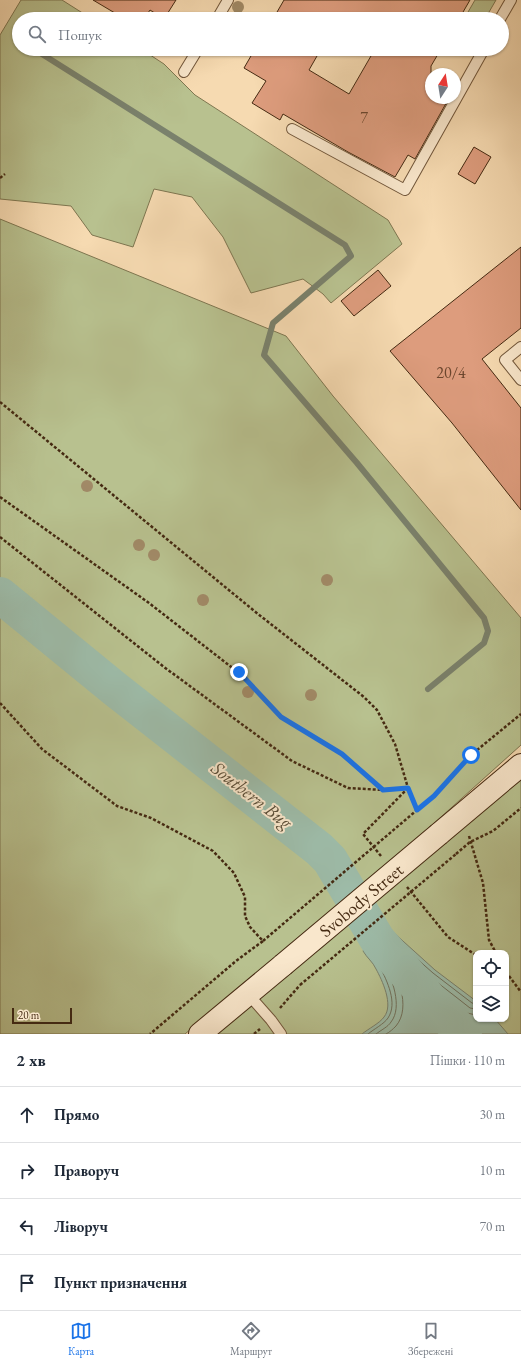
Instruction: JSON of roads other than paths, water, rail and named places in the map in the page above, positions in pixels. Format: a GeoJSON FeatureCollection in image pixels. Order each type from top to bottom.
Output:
{"type":"FeatureCollection","features":[{"type":"Feature","properties":{"kind":"main road","name":"Svobody Street"},"geometry":{"type":"LineString","coordinates":[[200,1034],[521,765]]}},
{"type":"Feature","properties":{"kind":"lane"},"geometry":{"type":"LineString","coordinates":[[221,12],[228,0]]}},
{"type":"Feature","properties":{"kind":"lane"},"geometry":{"type":"LineString","coordinates":[[504,12],[511,0]]}},
{"type":"Feature","properties":{"kind":"lane"},"geometry":{"type":"LineString","coordinates":[[184,72],[194,56]]}},
{"type":"Feature","properties":{"kind":"lane"},"geometry":{"type":"LineString","coordinates":[[292,129],[405,190],[480,56]]}},
{"type":"Feature","properties":{"kind":"lane"},"geometry":{"type":"LineString","coordinates":[[521,347],[505,360],[521,380]]}},
{"type":"Feature","properties":{"kind":"lane"},"geometry":{"type":"LineString","coordinates":[[248,994],[281,1034]]}},
{"type":"Feature","properties":{"kind":"water"},"geometry":{"type":"Polygon","coordinates":[[[386,931],[393,932],[435,970],[473,999],[473,1022],[498,1022],[508,1034],[362,1034],[384,1017],[388,1006],[384,986],[375,967],[363,951],[386,931]]]}},
{"type":"Feature","properties":{"kind":"waterway"},"geometry":{"type":"LineString","coordinates":[[45,56],[345,245],[351,256],[273,323],[264,355],[357,463],[484,618],[488,631],[484,643],[428,689]]}},
{"type":"Feature","properties":{"kind":"waterway","name":"Southern Bug"},"geometry":{"type":"LineString","coordinates":[[0,595],[115,689],[319,849],[330,860],[377,939],[429,999],[464,1034]]}}]}
